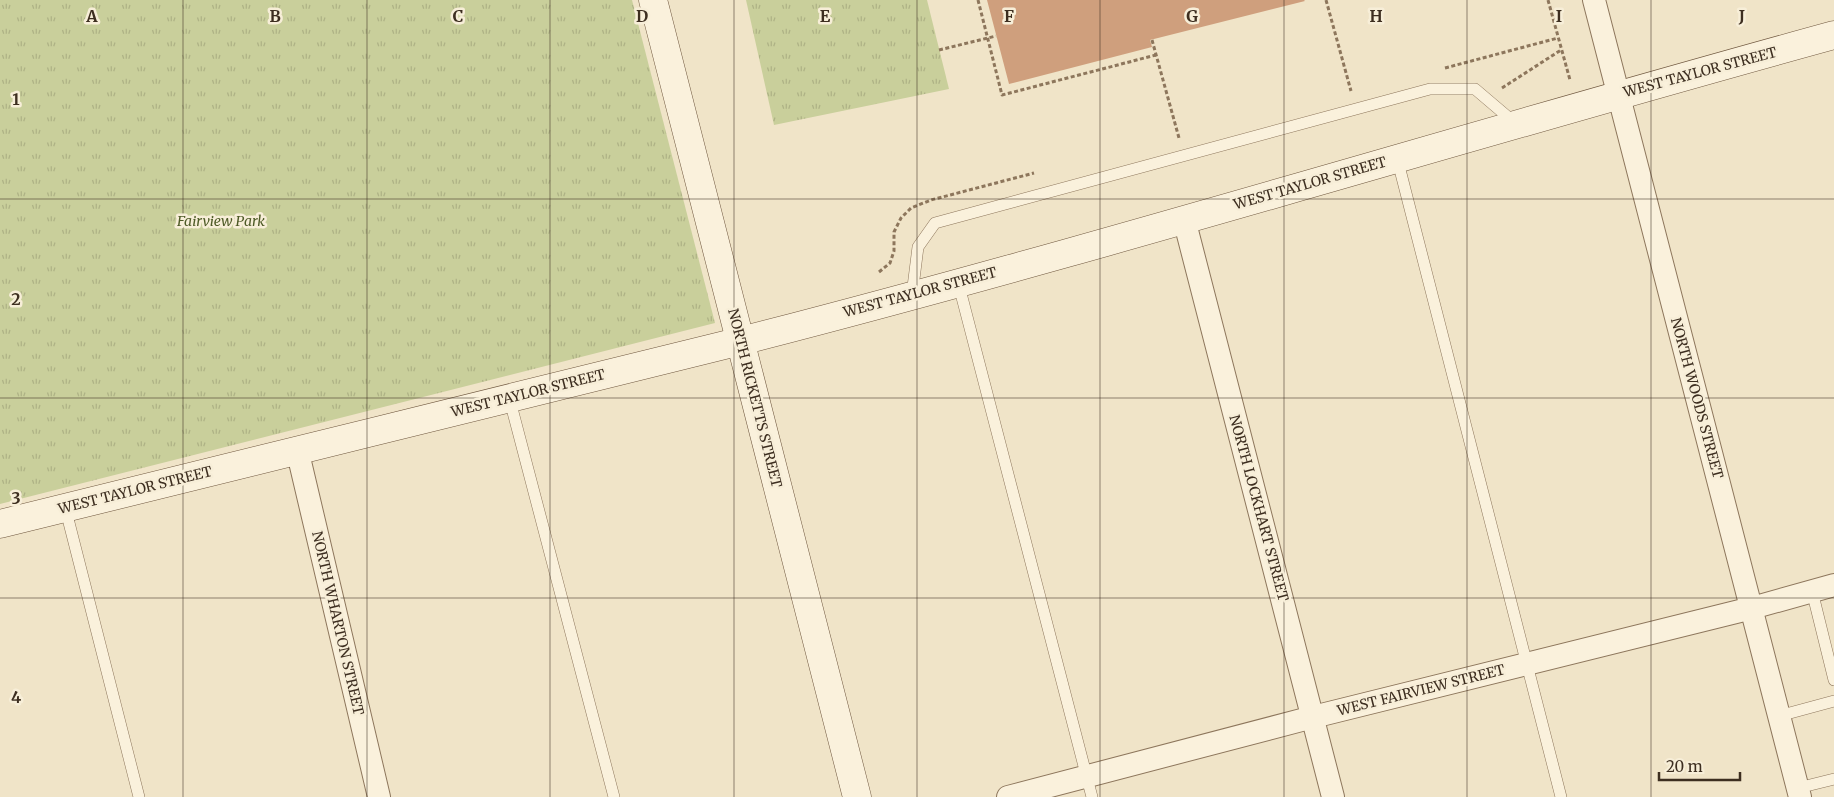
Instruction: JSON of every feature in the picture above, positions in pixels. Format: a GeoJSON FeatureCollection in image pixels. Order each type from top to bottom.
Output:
{"type":"FeatureCollection","features":[{"type":"Feature","properties":{"kind":"main road","name":"NORTH RICKETTS STREET"},"geometry":{"type":"LineString","coordinates":[[653,0],[857,797]]}},
{"type":"Feature","properties":{"kind":"main road","name":"WEST TAYLOR STREET"},"geometry":{"type":"LineString","coordinates":[[0,524],[297,449],[741,341],[1184,219],[1618,94],[1834,36]]}},
{"type":"Feature","properties":{"kind":"street","name":"NORTH WOODS STREET"},"geometry":{"type":"LineString","coordinates":[[1594,0],[1799,792]]}},
{"type":"Feature","properties":{"kind":"street","name":"NORTH LOCKHART STREET"},"geometry":{"type":"LineString","coordinates":[[1184,219],[1314,717],[1333,797]]}},
{"type":"Feature","properties":{"kind":"street","name":"NORTH WHARTON STREET"},"geometry":{"type":"LineString","coordinates":[[297,449],[379,797]]}},
{"type":"Feature","properties":{"kind":"street","name":"WEST FAIRVIEW STREET"},"geometry":{"type":"LineString","coordinates":[[1008,797],[1089,787],[1314,717],[1752,608],[1834,585]]}},
{"type":"Feature","properties":{"kind":"lane"},"geometry":{"type":"LineString","coordinates":[[912,295],[918,247],[934,223],[1430,89],[1475,89],[1516,124]]}},
{"type":"Feature","properties":{"kind":"lane"},"geometry":{"type":"LineString","coordinates":[[1397,158],[1561,797]]}},
{"type":"Feature","properties":{"kind":"lane"},"geometry":{"type":"LineString","coordinates":[[958,282],[1089,787]]}},
{"type":"Feature","properties":{"kind":"lane"},"geometry":{"type":"LineString","coordinates":[[509,397],[614,797]]}},
{"type":"Feature","properties":{"kind":"lane"},"geometry":{"type":"LineString","coordinates":[[65,507],[139,797]]}},
{"type":"Feature","properties":{"kind":"lane"},"geometry":{"type":"LineString","coordinates":[[1812,591],[1834,680]]}},
{"type":"Feature","properties":{"kind":"lane"},"geometry":{"type":"LineString","coordinates":[[1780,716],[1834,701]]}},
{"type":"Feature","properties":{"kind":"lane"},"geometry":{"type":"LineString","coordinates":[[1799,792],[1834,779]]}},
{"type":"Feature","properties":{"kind":"path"},"geometry":{"type":"LineString","coordinates":[[978,0],[1002,95],[1156,55]]}},
{"type":"Feature","properties":{"kind":"path"},"geometry":{"type":"LineString","coordinates":[[1326,0],[1355,109]]}},
{"type":"Feature","properties":{"kind":"path"},"geometry":{"type":"LineString","coordinates":[[1548,0],[1568,76],[1584,104]]}},
{"type":"Feature","properties":{"kind":"path"},"geometry":{"type":"LineString","coordinates":[[939,50],[996,36]]}},
{"type":"Feature","properties":{"kind":"path"},"geometry":{"type":"LineString","coordinates":[[1152,40],[1183,156]]}},
{"type":"Feature","properties":{"kind":"path"},"geometry":{"type":"LineString","coordinates":[[1486,99],[1561,50]]}},
{"type":"Feature","properties":{"kind":"green space","name":"Fairview Park"},"geometry":{"type":"Polygon","coordinates":[[[0,0],[632,0],[715,323],[0,504],[0,0]]]}},
{"type":"Feature","properties":{"kind":"green space"},"geometry":{"type":"Polygon","coordinates":[[[746,0],[927,0],[949,89],[774,125],[746,0]]]}},
{"type":"Feature","properties":{"kind":"building"},"geometry":{"type":"Polygon","coordinates":[[[987,0],[1305,1],[1150,40],[1152,47],[1009,84],[987,0]]]}}]}
